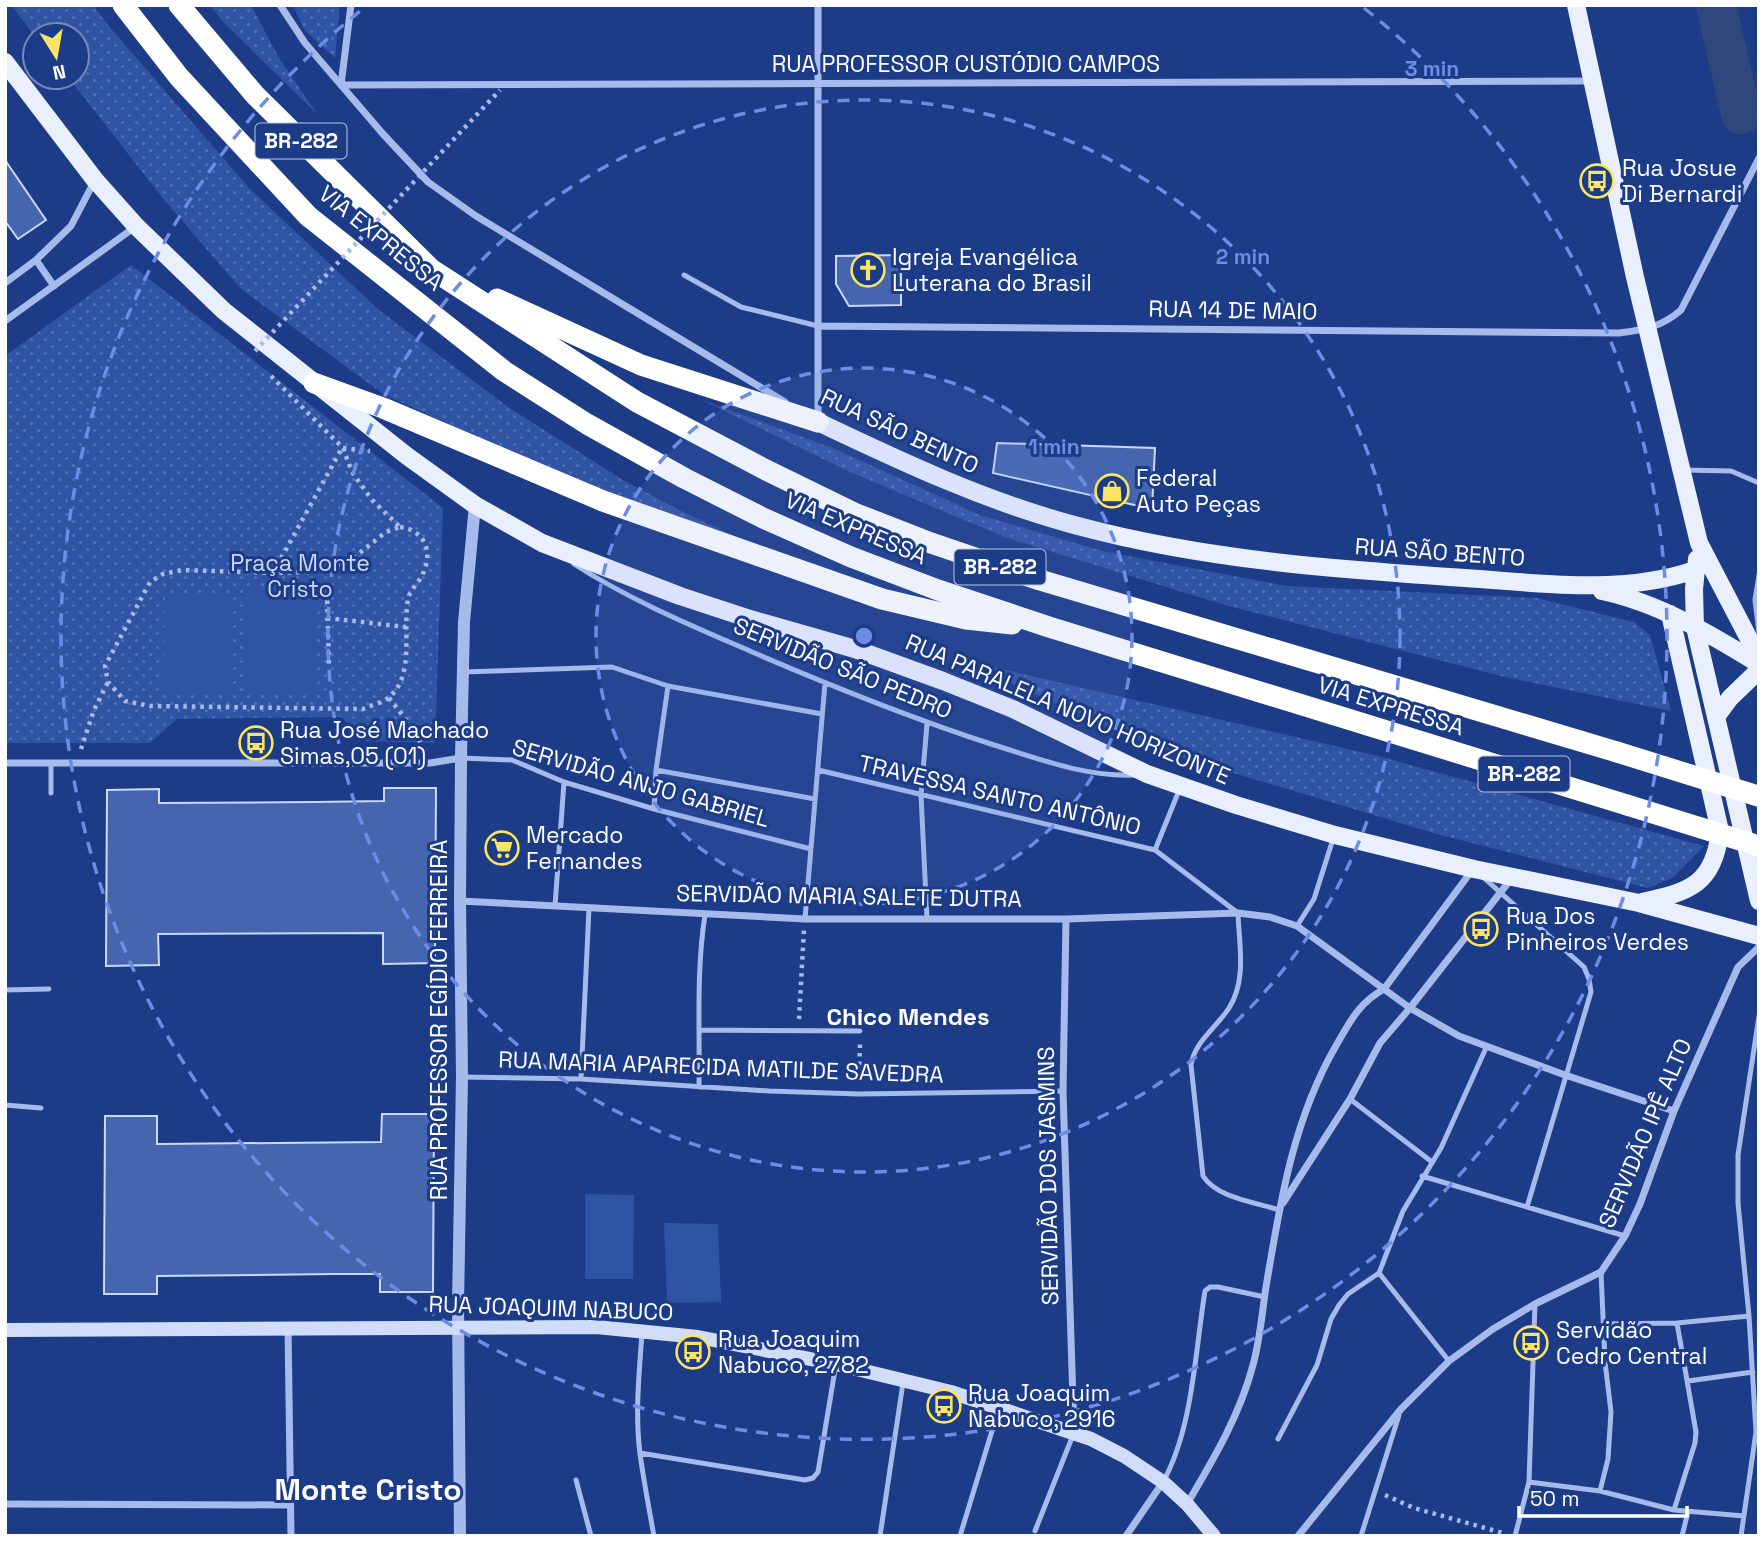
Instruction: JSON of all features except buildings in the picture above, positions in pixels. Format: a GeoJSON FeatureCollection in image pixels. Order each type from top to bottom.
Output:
{"type":"FeatureCollection","features":[{"type":"Feature","properties":{"kind":"highway","name":"VIA EXPRESSA"},"geometry":{"type":"LineString","coordinates":[[123,5],[179,77],[308,216],[504,371],[587,424],[684,478],[851,557],[938,590],[1049,627],[1759,846]]}},
{"type":"Feature","properties":{"kind":"highway","name":"VIA EXPRESSA"},"geometry":{"type":"LineString","coordinates":[[179,5],[255,95],[431,269],[637,402],[766,470],[854,513],[931,543],[1040,580],[1759,796]]}},
{"type":"Feature","properties":{"kind":"highway"},"geometry":{"type":"LineString","coordinates":[[431,269],[641,365],[818,422]]}},
{"type":"Feature","properties":{"kind":"highway"},"geometry":{"type":"LineString","coordinates":[[314,383],[383,408],[603,500],[882,599],[966,619],[1049,627]]}},
{"type":"Feature","properties":{"kind":"main road"},"geometry":{"type":"LineString","coordinates":[[1576,5],[1699,543],[1759,658]]}},
{"type":"Feature","properties":{"kind":"main road","name":"RUA PARALELA NOVO HORIZONTE"},"geometry":{"type":"LineString","coordinates":[[5,62],[95,180],[136,226],[224,311],[407,456],[475,505],[542,543],[680,596],[855,649],[943,681],[1013,709],[1147,774],[1181,787],[1335,835],[1474,869],[1639,903],[1759,936]]}},
{"type":"Feature","properties":{"kind":"main road","name":"RUA SÃO BENTO"},"geometry":{"type":"LineString","coordinates":[[818,422],[976,494],[1077,526],[1186,551],[1257,561],[1578,586],[1622,595],[1670,614],[1759,664]]}},
{"type":"Feature","properties":{"kind":"main road"},"geometry":{"type":"LineString","coordinates":[[1699,543],[1695,570],[1695,627],[1759,901]]}},
{"type":"Feature","properties":{"kind":"main road","name":"RUA SÃO BENTO"},"geometry":{"type":"LineString","coordinates":[[1578,586],[1659,580],[1695,570]]}},
{"type":"Feature","properties":{"kind":"main road"},"geometry":{"type":"LineString","coordinates":[[1639,903],[1666,897],[1701,879],[1717,854],[1720,831],[1670,614]]}},
{"type":"Feature","properties":{"kind":"main road"},"geometry":{"type":"LineString","coordinates":[[1716,717],[1730,698],[1759,670]]}},
{"type":"Feature","properties":{"kind":"main road","name":"RUA JOAQUIM NABUCO"},"geometry":{"type":"LineString","coordinates":[[5,1330],[596,1327],[698,1337],[904,1380],[999,1406],[1074,1432],[1124,1456],[1163,1482],[1188,1504],[1214,1536]]}},
{"type":"Feature","properties":{"kind":"street","name":"RUA SÃO BENTO"},"geometry":{"type":"LineString","coordinates":[[280,5],[305,43],[428,182],[476,216],[818,422]]}},
{"type":"Feature","properties":{"kind":"street"},"geometry":{"type":"LineString","coordinates":[[341,85],[351,5]]}},
{"type":"Feature","properties":{"kind":"street"},"geometry":{"type":"LineString","coordinates":[[818,5],[818,422]]}},
{"type":"Feature","properties":{"kind":"street","name":"RUA PROFESSOR CUSTÓDIO CAMPOS"},"geometry":{"type":"LineString","coordinates":[[341,85],[1592,81]]}},
{"type":"Feature","properties":{"kind":"street"},"geometry":{"type":"LineString","coordinates":[[1648,329],[1668,321],[1681,310],[1759,158]]}},
{"type":"Feature","properties":{"kind":"street"},"geometry":{"type":"LineString","coordinates":[[5,283],[36,260],[71,226],[95,180]]}},
{"type":"Feature","properties":{"kind":"street"},"geometry":{"type":"LineString","coordinates":[[5,321],[136,226]]}},
{"type":"Feature","properties":{"kind":"street"},"geometry":{"type":"LineString","coordinates":[[36,260],[54,286]]}},
{"type":"Feature","properties":{"kind":"street","name":"RUA 14 DE MAIO"},"geometry":{"type":"LineString","coordinates":[[818,326],[1619,333],[1648,329]]}},
{"type":"Feature","properties":{"kind":"street","name":"RUA PROFESSOR EGÍDIO FERREIRA"},"geometry":{"type":"LineString","coordinates":[[460,1536],[458,1326],[462,1077],[461,758],[464,622],[475,505]]}},
{"type":"Feature","properties":{"kind":"street"},"geometry":{"type":"LineString","coordinates":[[5,763],[430,763],[461,758]]}},
{"type":"Feature","properties":{"kind":"street"},"geometry":{"type":"LineString","coordinates":[[1188,1504],[1223,1442],[1247,1386],[1259,1338],[1279,1210],[1300,1124],[1311,1094],[1356,1012],[1366,999],[1384,989],[1474,869]]}},
{"type":"Feature","properties":{"kind":"street"},"geometry":{"type":"LineString","coordinates":[[1279,1210],[1350,1099],[1380,1043],[1410,1009],[1513,877]]}},
{"type":"Feature","properties":{"kind":"street","name":"SERVIDÃO MARIA SALETE DUTRA"},"geometry":{"type":"LineString","coordinates":[[460,901],[805,919],[1066,919],[1238,913],[1270,917],[1297,926],[1410,1009],[1459,1036],[1486,1048],[1674,1111]]}},
{"type":"Feature","properties":{"kind":"street","name":"SERVIDÃO DOS JASMINS"},"geometry":{"type":"LineString","coordinates":[[1066,919],[1063,1091],[1074,1432]]}},
{"type":"Feature","properties":{"kind":"street","name":"SERVIDÃO IPÊ ALTO"},"geometry":{"type":"LineString","coordinates":[[1601,1272],[1625,1236],[1640,1204],[1674,1111],[1738,967],[1759,947]]}},
{"type":"Feature","properties":{"kind":"street"},"geometry":{"type":"LineString","coordinates":[[1298,1536],[1401,1409],[1449,1361],[1493,1329],[1535,1304],[1601,1272]]}},
{"type":"Feature","properties":{"kind":"street"},"geometry":{"type":"LineString","coordinates":[[288,1328],[291,1536]]}},
{"type":"Feature","properties":{"kind":"street"},"geometry":{"type":"LineString","coordinates":[[1126,1536],[1163,1482]]}},
{"type":"Feature","properties":{"kind":"street"},"geometry":{"type":"LineString","coordinates":[[5,1504],[290,1505]]}},
{"type":"Feature","properties":{"kind":"lane"},"geometry":{"type":"LineString","coordinates":[[684,275],[741,307],[818,326]]}},
{"type":"Feature","properties":{"kind":"lane"},"geometry":{"type":"LineString","coordinates":[[1681,470],[1731,471],[1759,483]]}},
{"type":"Feature","properties":{"kind":"lane","name":"SERVIDÃO SÃO PEDRO"},"geometry":{"type":"LineString","coordinates":[[542,543],[598,579],[651,608],[927,724],[1077,771],[1113,776],[1147,774]]}},
{"type":"Feature","properties":{"kind":"lane"},"geometry":{"type":"LineString","coordinates":[[1759,575],[1755,600],[1759,633]]}},
{"type":"Feature","properties":{"kind":"lane"},"geometry":{"type":"LineString","coordinates":[[463,672],[612,667],[668,686],[822,714]]}},
{"type":"Feature","properties":{"kind":"lane"},"geometry":{"type":"LineString","coordinates":[[805,919],[825,683]]}},
{"type":"Feature","properties":{"kind":"lane"},"geometry":{"type":"LineString","coordinates":[[654,808],[656,770],[668,686]]}},
{"type":"Feature","properties":{"kind":"lane"},"geometry":{"type":"LineString","coordinates":[[927,724],[921,795],[927,919]]}},
{"type":"Feature","properties":{"kind":"lane","name":"SERVIDÃO ANJO GABRIEL"},"geometry":{"type":"LineString","coordinates":[[461,758],[512,760],[564,782],[811,849]]}},
{"type":"Feature","properties":{"kind":"lane"},"geometry":{"type":"LineString","coordinates":[[51,763],[51,793]]}},
{"type":"Feature","properties":{"kind":"lane"},"geometry":{"type":"LineString","coordinates":[[656,770],[815,799]]}},
{"type":"Feature","properties":{"kind":"lane","name":"TRAVESSA SANTO ANTÔNIO"},"geometry":{"type":"LineString","coordinates":[[818,770],[1154,849],[1238,913]]}},
{"type":"Feature","properties":{"kind":"lane"},"geometry":{"type":"LineString","coordinates":[[555,905],[564,782]]}},
{"type":"Feature","properties":{"kind":"lane"},"geometry":{"type":"LineString","coordinates":[[1154,849],[1181,787]]}},
{"type":"Feature","properties":{"kind":"lane"},"geometry":{"type":"LineString","coordinates":[[1297,926],[1317,891],[1335,835]]}},
{"type":"Feature","properties":{"kind":"lane"},"geometry":{"type":"LineString","coordinates":[[1474,869],[1584,967],[1589,979],[1591,992],[1527,1207]]}},
{"type":"Feature","properties":{"kind":"lane"},"geometry":{"type":"LineString","coordinates":[[581,1079],[589,908]]}},
{"type":"Feature","properties":{"kind":"lane"},"geometry":{"type":"LineString","coordinates":[[1238,913],[1241,979],[1230,1007],[1200,1043],[1193,1054],[1191,1065],[1203,1176],[1209,1185],[1219,1191],[1279,1210]]}},
{"type":"Feature","properties":{"kind":"lane"},"geometry":{"type":"LineString","coordinates":[[699,1087],[698,991],[700,946],[705,915]]}},
{"type":"Feature","properties":{"kind":"lane"},"geometry":{"type":"LineString","coordinates":[[5,990],[49,989]]}},
{"type":"Feature","properties":{"kind":"lane"},"geometry":{"type":"LineString","coordinates":[[1741,1536],[1757,1432],[1738,1203],[1738,1155],[1759,1016]]}},
{"type":"Feature","properties":{"kind":"lane"},"geometry":{"type":"LineString","coordinates":[[700,1030],[860,1031]]}},
{"type":"Feature","properties":{"kind":"lane"},"geometry":{"type":"LineString","coordinates":[[1279,1439],[1317,1365],[1331,1318],[1348,1294],[1378,1273],[1403,1211],[1441,1148],[1486,1048]]}},
{"type":"Feature","properties":{"kind":"lane","name":"RUA MARIA APARECIDA MATILDE SAVEDRA"},"geometry":{"type":"LineString","coordinates":[[462,1077],[581,1079],[859,1094],[1063,1091]]}},
{"type":"Feature","properties":{"kind":"lane"},"geometry":{"type":"LineString","coordinates":[[1350,1099],[1432,1162]]}},
{"type":"Feature","properties":{"kind":"lane"},"geometry":{"type":"LineString","coordinates":[[5,1105],[41,1108]]}},
{"type":"Feature","properties":{"kind":"lane"},"geometry":{"type":"LineString","coordinates":[[1422,1177],[1625,1236]]}},
{"type":"Feature","properties":{"kind":"lane"},"geometry":{"type":"LineString","coordinates":[[1600,1491],[1608,1459],[1611,1412],[1601,1272]]}},
{"type":"Feature","properties":{"kind":"lane"},"geometry":{"type":"LineString","coordinates":[[1378,1273],[1449,1361]]}},
{"type":"Feature","properties":{"kind":"lane"},"geometry":{"type":"LineString","coordinates":[[1163,1482],[1172,1466],[1183,1433],[1205,1291],[1210,1287],[1218,1287],[1265,1297]]}},
{"type":"Feature","properties":{"kind":"lane"},"geometry":{"type":"LineString","coordinates":[[1514,1536],[1529,1482],[1535,1304]]}},
{"type":"Feature","properties":{"kind":"lane"},"geometry":{"type":"LineString","coordinates":[[1603,1324],[1677,1323],[1749,1316]]}},
{"type":"Feature","properties":{"kind":"lane"},"geometry":{"type":"LineString","coordinates":[[1674,1510],[1696,1443],[1677,1323]]}},
{"type":"Feature","properties":{"kind":"lane"},"geometry":{"type":"LineString","coordinates":[[642,1330],[638,1398],[640,1453],[654,1536]]}},
{"type":"Feature","properties":{"kind":"lane"},"geometry":{"type":"LineString","coordinates":[[640,1453],[805,1480],[813,1478],[818,1472],[836,1364]]}},
{"type":"Feature","properties":{"kind":"lane"},"geometry":{"type":"LineString","coordinates":[[1688,1381],[1753,1372]]}},
{"type":"Feature","properties":{"kind":"lane"},"geometry":{"type":"LineString","coordinates":[[880,1536],[904,1380]]}},
{"type":"Feature","properties":{"kind":"lane"},"geometry":{"type":"LineString","coordinates":[[960,1536],[999,1406]]}},
{"type":"Feature","properties":{"kind":"lane"},"geometry":{"type":"LineString","coordinates":[[1361,1536],[1401,1409]]}},
{"type":"Feature","properties":{"kind":"lane"},"geometry":{"type":"LineString","coordinates":[[1034,1531],[1074,1432]]}},
{"type":"Feature","properties":{"kind":"lane"},"geometry":{"type":"LineString","coordinates":[[576,1480],[591,1536]]}},
{"type":"Feature","properties":{"kind":"lane"},"geometry":{"type":"LineString","coordinates":[[1529,1482],[1600,1491],[1674,1510],[1744,1516]]}},
{"type":"Feature","properties":{"kind":"lane"},"geometry":{"type":"LineString","coordinates":[[1682,1536],[1688,1512]]}},
{"type":"Feature","properties":{"kind":"path"},"geometry":{"type":"LineString","coordinates":[[255,351],[500,90]]}},
{"type":"Feature","properties":{"kind":"path"},"geometry":{"type":"LineString","coordinates":[[273,573],[343,448],[352,472],[372,500],[400,527]]}},
{"type":"Feature","properties":{"kind":"path"},"geometry":{"type":"LineString","coordinates":[[400,527],[412,529],[424,540],[428,553],[424,571],[408,596],[405,672],[389,698],[363,709],[149,706],[125,701],[108,681],[105,666],[150,582],[163,574],[182,570],[273,573],[308,572],[333,567],[352,559],[386,532],[400,527]]}},
{"type":"Feature","properties":{"kind":"path"},"geometry":{"type":"LineString","coordinates":[[327,592],[329,667]]}},
{"type":"Feature","properties":{"kind":"path"},"geometry":{"type":"LineString","coordinates":[[327,618],[406,627]]}},
{"type":"Feature","properties":{"kind":"path"},"geometry":{"type":"LineString","coordinates":[[77,764],[94,710],[108,681]]}},
{"type":"Feature","properties":{"kind":"path"},"geometry":{"type":"LineString","coordinates":[[389,698],[415,731]]}},
{"type":"Feature","properties":{"kind":"path"},"geometry":{"type":"LineString","coordinates":[[798,1031],[805,919]]}},
{"type":"Feature","properties":{"kind":"path"},"geometry":{"type":"LineString","coordinates":[[859,1094],[860,1031]]}},
{"type":"Feature","properties":{"kind":"path"},"geometry":{"type":"LineString","coordinates":[[1375,1490],[1415,1508],[1514,1536]]}},
{"type":"Feature","properties":{"kind":"green space"},"geometry":{"type":"Polygon","coordinates":[[[11,5],[93,5],[250,189],[379,310],[508,407],[623,480],[758,547],[689,527],[490,443],[383,394],[241,289],[161,196],[79,91],[91,91],[91,21],[23,21],[11,5]]]}},
{"type":"Feature","properties":{"kind":"green space"},"geometry":{"type":"Polygon","coordinates":[[[210,5],[251,5],[279,58],[317,114],[223,22],[210,5]]]}},
{"type":"Feature","properties":{"kind":"green space"},"geometry":{"type":"Polygon","coordinates":[[[293,5],[340,5],[335,58],[305,31],[293,5]]]}},
{"type":"Feature","properties":{"kind":"green space","name":"Praça Monte Cristo"},"geometry":{"type":"Polygon","coordinates":[[[131,265],[443,508],[435,743],[366,741],[341,717],[177,719],[150,743],[5,743],[5,356],[131,265]]]}},
{"type":"Feature","properties":{"kind":"green space"},"geometry":{"type":"Polygon","coordinates":[[[702,400],[835,449],[980,515],[1102,551],[1287,586],[1537,598],[1634,622],[1650,635],[1671,711],[1505,677],[1225,605],[1007,538],[850,472],[702,400]]]}},
{"type":"Feature","properties":{"kind":"green space"},"geometry":{"type":"Polygon","coordinates":[[[248,589],[318,590],[316,693],[246,693],[248,589]]]}},
{"type":"Feature","properties":{"kind":"green space"},"geometry":{"type":"Polygon","coordinates":[[[165,593],[233,594],[231,693],[163,692],[165,593]]]}},
{"type":"Feature","properties":{"kind":"green space"},"geometry":{"type":"Polygon","coordinates":[[[958,659],[1378,756],[1704,846],[1674,877],[1648,888],[1437,834],[1164,752],[958,659]]]}},
{"type":"Feature","properties":{"kind":"green space"},"geometry":{"type":"Polygon","coordinates":[[[585,1194],[634,1195],[633,1279],[585,1279],[585,1194]]]}},
{"type":"Feature","properties":{"kind":"green space"},"geometry":{"type":"Polygon","coordinates":[[[664,1223],[718,1224],[721,1302],[667,1303],[664,1223]]]}},
{"type":"Feature","properties":{"kind":"waterway"},"geometry":{"type":"LineString","coordinates":[[1716,5],[1741,114]]}},
{"type":"Feature","properties":{"kind":"place","name":"Rua Josue Di Bernardi"},"geometry":{"type":"Point","coordinates":[1597,181]}},
{"type":"Feature","properties":{"kind":"place","name":"Igreja Evangélica Luterana do Brasil"},"geometry":{"type":"Point","coordinates":[868,270]}},
{"type":"Feature","properties":{"kind":"place","name":"Federal Auto Peças"},"geometry":{"type":"Point","coordinates":[1112,491]}},
{"type":"Feature","properties":{"kind":"place","name":"Rua José Machado Simas,05 (01)"},"geometry":{"type":"Point","coordinates":[256,743]}},
{"type":"Feature","properties":{"kind":"place","name":"Mercado Fernandes"},"geometry":{"type":"Point","coordinates":[502,848]}},
{"type":"Feature","properties":{"kind":"place","name":"Rua Dos Pinheiros Verdes"},"geometry":{"type":"Point","coordinates":[1481,929]}},
{"type":"Feature","properties":{"kind":"place","name":"Servidão Cedro Central"},"geometry":{"type":"Point","coordinates":[1531,1343]}},
{"type":"Feature","properties":{"kind":"place","name":"Rua Joaquim Nabuco, 2782"},"geometry":{"type":"Point","coordinates":[693,1352]}},
{"type":"Feature","properties":{"kind":"place","name":"Rua Joaquim Nabuco, 2916"},"geometry":{"type":"Point","coordinates":[944,1406]}},
{"type":"Feature","properties":{"kind":"district","name":"Chico Mendes"},"geometry":{"type":"Point","coordinates":[908,1017]}},
{"type":"Feature","properties":{"kind":"district","name":"Monte Cristo"},"geometry":{"type":"Point","coordinates":[368,1490]}}]}
